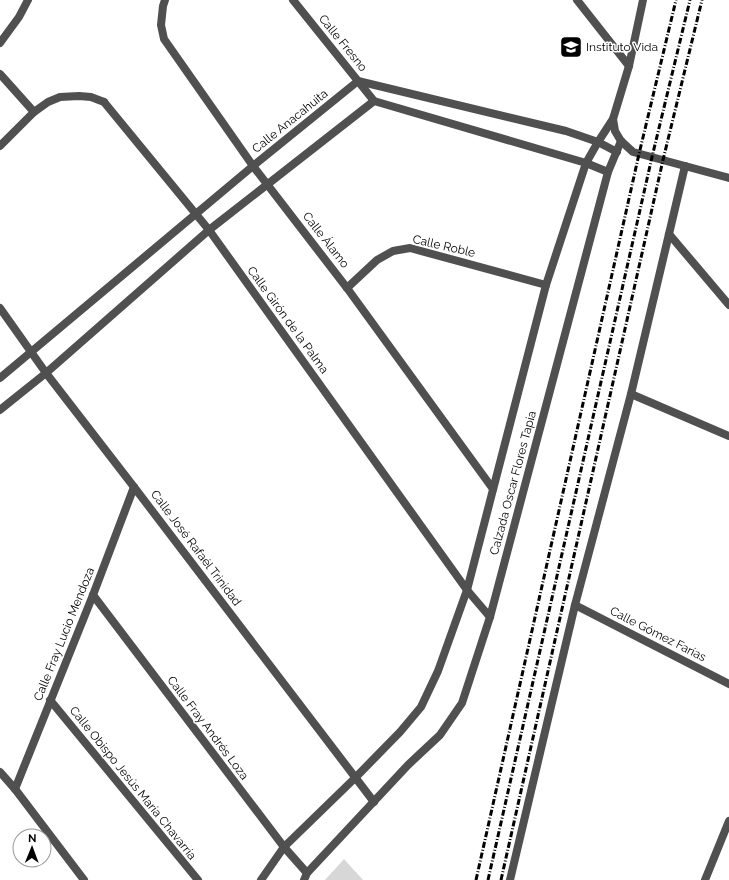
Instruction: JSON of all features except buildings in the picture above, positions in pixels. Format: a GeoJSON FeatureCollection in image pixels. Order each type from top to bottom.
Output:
{"type":"FeatureCollection","features":[{"type":"Feature","properties":{"kind":"street"},"geometry":{"type":"LineString","coordinates":[[0,43],[19,17],[28,0]]}},
{"type":"Feature","properties":{"kind":"street","name":"Calle Álamo"},"geometry":{"type":"LineString","coordinates":[[165,0],[161,26],[164,39],[253,166],[347,288],[493,489]]}},
{"type":"Feature","properties":{"kind":"street","name":"Calle Fresno"},"geometry":{"type":"LineString","coordinates":[[293,0],[374,101]]}},
{"type":"Feature","properties":{"kind":"street"},"geometry":{"type":"LineString","coordinates":[[577,0],[629,66]]}},
{"type":"Feature","properties":{"kind":"street"},"geometry":{"type":"LineString","coordinates":[[643,0],[629,66],[613,119],[615,131],[633,152],[729,178]]}},
{"type":"Feature","properties":{"kind":"street"},"geometry":{"type":"LineString","coordinates":[[0,74],[34,112]]}},
{"type":"Feature","properties":{"kind":"street"},"geometry":{"type":"LineString","coordinates":[[358,81],[566,131],[598,142],[617,152]]}},
{"type":"Feature","properties":{"kind":"street","name":"Calle Anacahuita"},"geometry":{"type":"LineString","coordinates":[[0,378],[253,166],[358,81]]}},
{"type":"Feature","properties":{"kind":"street","name":"Calle Girón de la Palma"},"geometry":{"type":"LineString","coordinates":[[0,146],[34,112],[48,102],[60,97],[79,96],[91,97],[104,102],[209,230],[467,590],[490,617]]}},
{"type":"Feature","properties":{"kind":"street"},"geometry":{"type":"LineString","coordinates":[[0,410],[46,373],[209,230],[374,101],[586,163],[608,172]]}},
{"type":"Feature","properties":{"kind":"street","name":"Calzada Oscar Flores Tapia"},"geometry":{"type":"LineString","coordinates":[[261,880],[284,847],[355,778],[421,708],[438,671],[467,590],[546,284],[586,163],[613,119]]}},
{"type":"Feature","properties":{"kind":"street","name":"Calzada Oscar Flores Tapia"},"geometry":{"type":"LineString","coordinates":[[305,876],[408,765],[440,735],[462,704],[490,617],[608,172],[622,141]]}},
{"type":"Feature","properties":{"kind":"street"},"geometry":{"type":"LineString","coordinates":[[510,880],[575,605],[631,394],[684,166]]}},
{"type":"Feature","properties":{"kind":"street"},"geometry":{"type":"LineString","coordinates":[[669,234],[729,304]]}},
{"type":"Feature","properties":{"kind":"street","name":"Calle Roble"},"geometry":{"type":"LineString","coordinates":[[347,288],[377,260],[393,251],[410,248],[546,284]]}},
{"type":"Feature","properties":{"kind":"street","name":"Calle José Rafaél Trinidad"},"geometry":{"type":"LineString","coordinates":[[0,308],[46,373],[374,802]]}},
{"type":"Feature","properties":{"kind":"street"},"geometry":{"type":"LineString","coordinates":[[631,394],[729,436]]}},
{"type":"Feature","properties":{"kind":"street","name":"Calle Fray Lucio Mendoza"},"geometry":{"type":"LineString","coordinates":[[15,789],[93,595],[134,487]]}},
{"type":"Feature","properties":{"kind":"street","name":"Calle Fray Andrés Loza"},"geometry":{"type":"LineString","coordinates":[[93,595],[305,876]]}},
{"type":"Feature","properties":{"kind":"street","name":"Calle Gómez Farías"},"geometry":{"type":"LineString","coordinates":[[575,605],[729,684]]}},
{"type":"Feature","properties":{"kind":"street","name":"Calle Obispo Jesús María Chavarría"},"geometry":{"type":"LineString","coordinates":[[50,700],[198,880]]}},
{"type":"Feature","properties":{"kind":"street"},"geometry":{"type":"LineString","coordinates":[[0,772],[15,789],[84,880]]}},
{"type":"Feature","properties":{"kind":"street"},"geometry":{"type":"LineString","coordinates":[[705,880],[729,821]]}},
{"type":"Feature","properties":{"kind":"shaded area"},"geometry":{"type":"Polygon","coordinates":[[[344,859],[363,880],[325,880],[344,859]]]}},
{"type":"Feature","properties":{"kind":"railway"},"geometry":{"type":"LineString","coordinates":[[476,880],[639,154],[676,0]]}},
{"type":"Feature","properties":{"kind":"railway"},"geometry":{"type":"LineString","coordinates":[[488,880],[652,157],[690,0]]}},
{"type":"Feature","properties":{"kind":"railway"},"geometry":{"type":"LineString","coordinates":[[501,880],[663,160],[702,0]]}},
{"type":"Feature","properties":{"kind":"place","name":"Instituto Vida"},"geometry":{"type":"Point","coordinates":[571,47]}}]}
